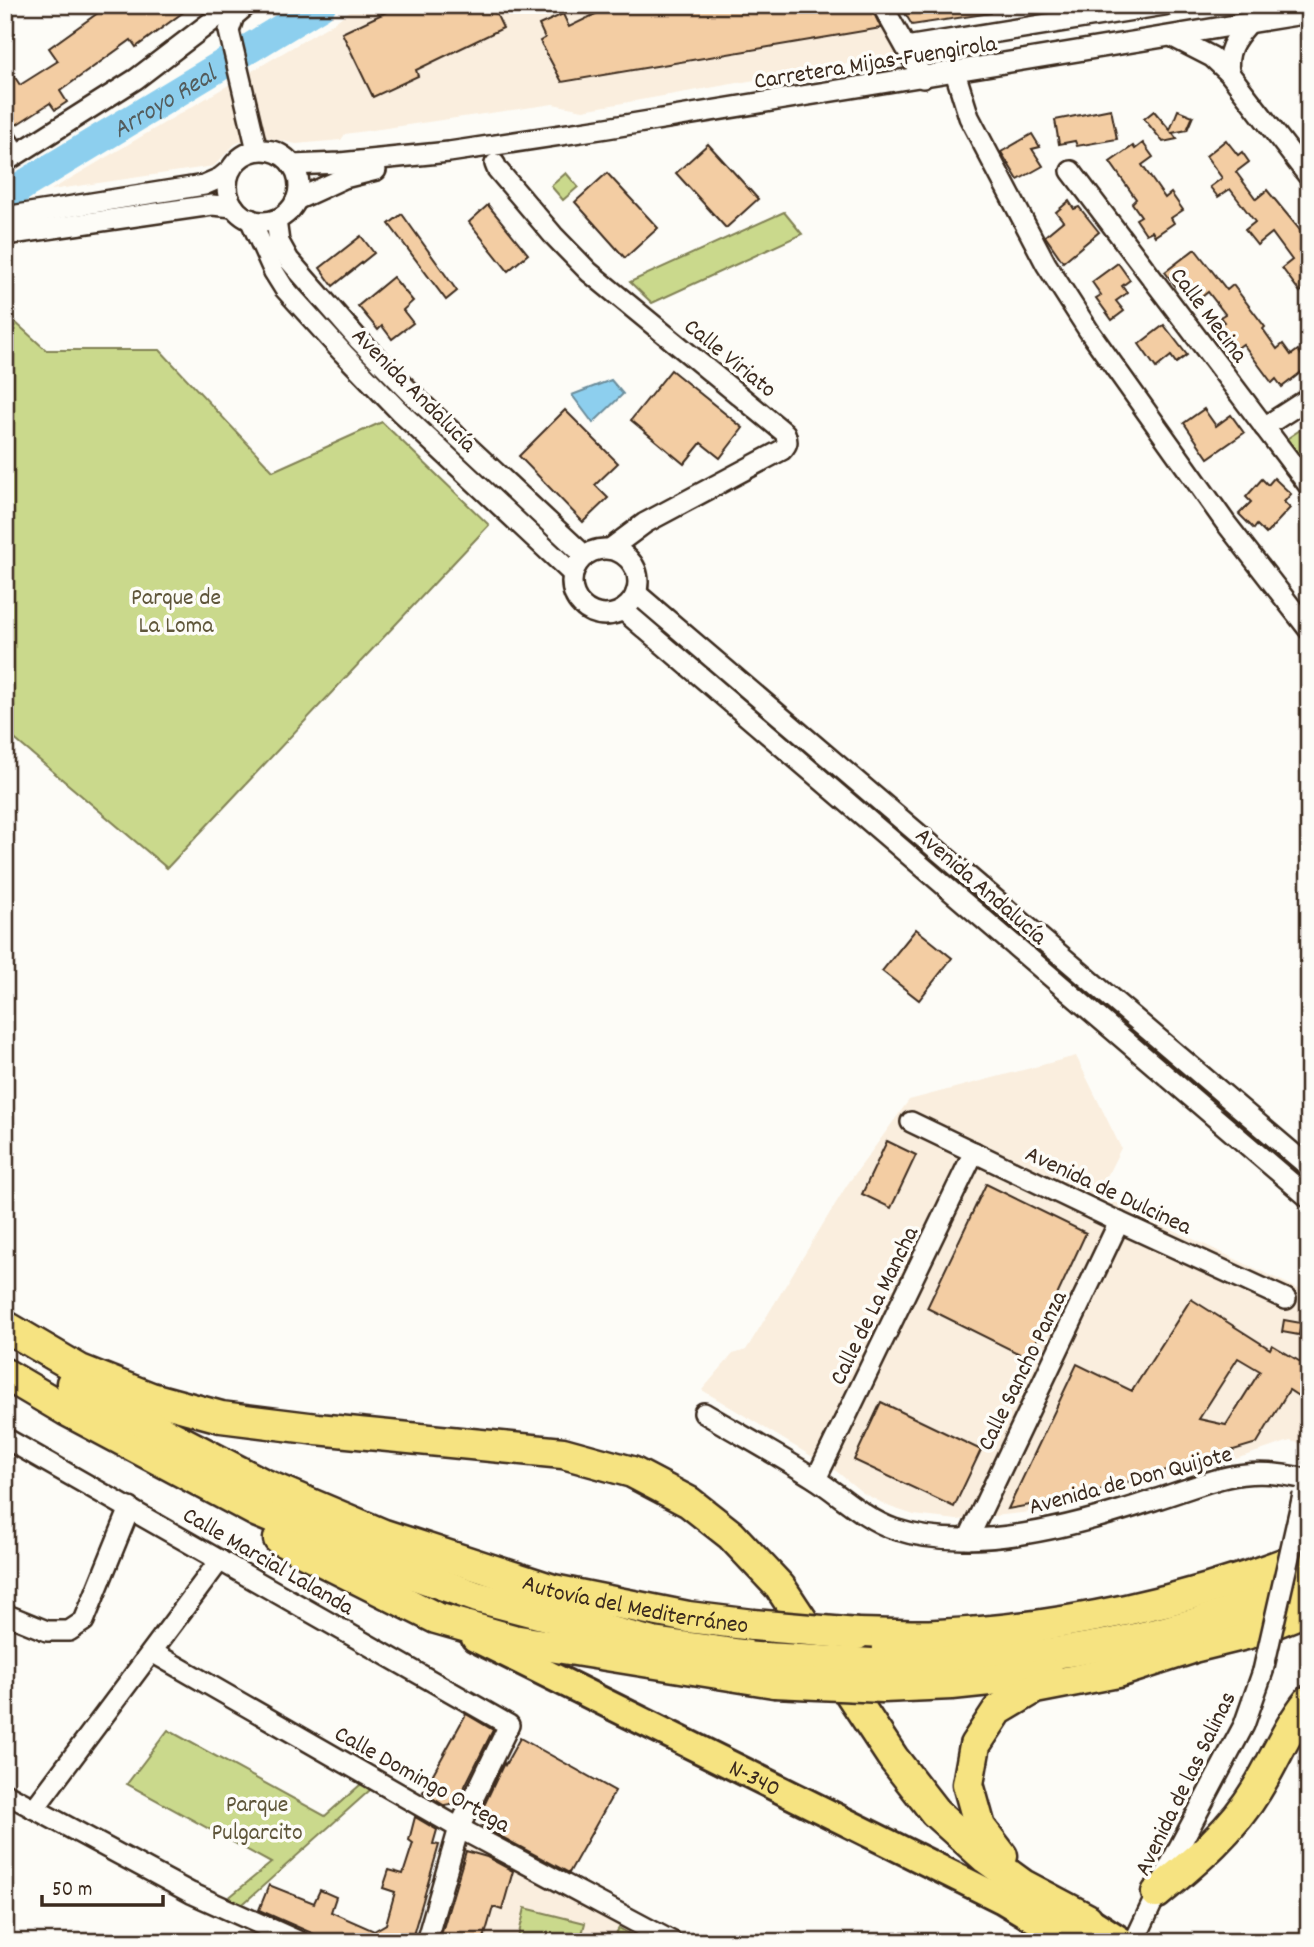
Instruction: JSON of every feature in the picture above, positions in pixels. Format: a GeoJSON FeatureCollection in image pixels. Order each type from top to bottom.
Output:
{"type":"FeatureCollection","features":[{"type":"Feature","properties":{"kind":"highway"},"geometry":{"type":"LineString","coordinates":[[5,1308],[151,1398]]}},
{"type":"Feature","properties":{"kind":"highway"},"geometry":{"type":"LineString","coordinates":[[5,1326],[80,1370],[151,1398],[221,1416],[317,1429],[563,1453],[632,1472],[689,1502],[732,1535],[780,1587],[893,1758],[935,1812],[986,1858],[1080,1931]]}},
{"type":"Feature","properties":{"kind":"highway","name":"Autovía del Mediterráneo"},"geometry":{"type":"LineString","coordinates":[[5,1343],[111,1405],[261,1483],[384,1535],[553,1590],[688,1617],[857,1634],[937,1635],[1051,1623],[1156,1604],[1270,1570],[1309,1554]]}},
{"type":"Feature","properties":{"kind":"highway","name":"Autovía del Mediterráneo"},"geometry":{"type":"LineString","coordinates":[[10,1379],[258,1512],[371,1559],[477,1597],[770,1670],[877,1676],[1048,1654],[1138,1638],[1223,1614],[1309,1583]]}},
{"type":"Feature","properties":{"kind":"highway"},"geometry":{"type":"LineString","coordinates":[[66,1410],[138,1465],[341,1572],[436,1618],[513,1640],[770,1670]]}},
{"type":"Feature","properties":{"kind":"highway"},"geometry":{"type":"LineString","coordinates":[[1080,1931],[1001,1855],[980,1827],[968,1784],[975,1745],[999,1710],[1035,1688],[1118,1672],[1246,1634],[1309,1609]]}},
{"type":"Feature","properties":{"kind":"highway"},"geometry":{"type":"LineString","coordinates":[[877,1676],[1017,1679],[1099,1667],[1189,1649]]}},
{"type":"Feature","properties":{"kind":"highway"},"geometry":{"type":"LineString","coordinates":[[1157,1893],[1198,1859],[1236,1821],[1258,1789],[1296,1717],[1309,1701]]}},
{"type":"Feature","properties":{"kind":"main road","name":"N-340"},"geometry":{"type":"LineString","coordinates":[[436,1618],[1003,1900],[1080,1931],[1123,1942]]}},
{"type":"Feature","properties":{"kind":"street"},"geometry":{"type":"LineString","coordinates":[[5,137],[11,158],[136,79],[233,5]]}},
{"type":"Feature","properties":{"kind":"street"},"geometry":{"type":"LineString","coordinates":[[247,5],[234,16],[229,30],[257,150]]}},
{"type":"Feature","properties":{"kind":"street"},"geometry":{"type":"LineString","coordinates":[[882,5],[923,78]]}},
{"type":"Feature","properties":{"kind":"street"},"geometry":{"type":"LineString","coordinates":[[906,47],[1164,5]]}},
{"type":"Feature","properties":{"kind":"street","name":"Carretera Mijas-Fuengirola"},"geometry":{"type":"LineString","coordinates":[[292,165],[449,152],[923,78],[1309,13]]}},
{"type":"Feature","properties":{"kind":"street"},"geometry":{"type":"LineString","coordinates":[[1229,73],[1227,59],[1233,41],[1248,24]]}},
{"type":"Feature","properties":{"kind":"street"},"geometry":{"type":"LineString","coordinates":[[136,79],[163,67],[211,36],[229,30]]}},
{"type":"Feature","properties":{"kind":"street"},"geometry":{"type":"LineString","coordinates":[[1173,37],[1212,57],[1229,73],[1309,177]]}},
{"type":"Feature","properties":{"kind":"street"},"geometry":{"type":"LineString","coordinates":[[955,72],[969,117],[1046,264],[1089,331],[1218,512],[1309,630]]}},
{"type":"Feature","properties":{"kind":"street"},"geometry":{"type":"LineString","coordinates":[[257,150],[279,153],[292,165],[298,180],[296,200],[290,209],[276,220],[263,222],[250,219],[234,207],[212,205],[10,225],[204,185],[220,178],[240,158],[257,150]]}},
{"type":"Feature","properties":{"kind":"street","name":"Carretera Mijas-Fuengirola"},"geometry":{"type":"LineString","coordinates":[[296,200],[344,178],[449,152]]}},
{"type":"Feature","properties":{"kind":"street","name":"Calle Viriato"},"geometry":{"type":"LineString","coordinates":[[495,164],[553,235],[589,272],[785,433],[787,439],[787,445],[782,450],[645,523],[610,549]]}},
{"type":"Feature","properties":{"kind":"street"},"geometry":{"type":"LineString","coordinates":[[230,170],[228,191],[234,207]]}},
{"type":"Feature","properties":{"kind":"street","name":"Calle Mecina"},"geometry":{"type":"LineString","coordinates":[[1071,171],[1309,486]]}},
{"type":"Feature","properties":{"kind":"street","name":"Avenida Andalucía"},"geometry":{"type":"LineString","coordinates":[[250,219],[284,288],[343,353],[399,411],[573,574]]}},
{"type":"Feature","properties":{"kind":"street","name":"Avenida Andalucía"},"geometry":{"type":"LineString","coordinates":[[276,220],[279,242],[289,260],[358,339],[417,399],[584,555]]}},
{"type":"Feature","properties":{"kind":"street"},"geometry":{"type":"LineString","coordinates":[[1264,427],[1309,398]]}},
{"type":"Feature","properties":{"kind":"street"},"geometry":{"type":"LineString","coordinates":[[598,549],[610,549],[630,560],[638,581],[631,603],[623,610],[603,615],[584,608],[572,590],[573,574],[584,555],[598,549]]}},
{"type":"Feature","properties":{"kind":"street","name":"Avenida Andalucía"},"geometry":{"type":"LineString","coordinates":[[636,593],[1309,1167]]}},
{"type":"Feature","properties":{"kind":"street","name":"Avenida Andalucía"},"geometry":{"type":"LineString","coordinates":[[623,610],[1309,1198]]}},
{"type":"Feature","properties":{"kind":"street","name":"Avenida de Dulcinea"},"geometry":{"type":"LineString","coordinates":[[911,1122],[1286,1299]]}},
{"type":"Feature","properties":{"kind":"street","name":"Calle de La Mancha"},"geometry":{"type":"LineString","coordinates":[[816,1479],[974,1152]]}},
{"type":"Feature","properties":{"kind":"street","name":"Calle Sancho Panza"},"geometry":{"type":"LineString","coordinates":[[968,1539],[1119,1222]]}},
{"type":"Feature","properties":{"kind":"street","name":"Avenida de Don Quijote"},"geometry":{"type":"LineString","coordinates":[[704,1413],[816,1479],[860,1513],[894,1529],[930,1536],[968,1539],[1086,1520],[1242,1473],[1290,1475],[1307,1485]]}},
{"type":"Feature","properties":{"kind":"street","name":"Calle Marcial Lalanda"},"geometry":{"type":"LineString","coordinates":[[5,1438],[509,1725],[458,1828]]}},
{"type":"Feature","properties":{"kind":"street","name":"Avenida de las Salinas"},"geometry":{"type":"LineString","coordinates":[[1134,1942],[1244,1725],[1263,1671],[1307,1485]]}},
{"type":"Feature","properties":{"kind":"street"},"geometry":{"type":"LineString","coordinates":[[5,1614],[47,1631],[69,1631],[84,1621],[130,1508]]}},
{"type":"Feature","properties":{"kind":"street"},"geometry":{"type":"LineString","coordinates":[[34,1809],[220,1560]]}},
{"type":"Feature","properties":{"kind":"street","name":"Calle Domingo Ortega"},"geometry":{"type":"LineString","coordinates":[[152,1652],[458,1828],[673,1942]]}},
{"type":"Feature","properties":{"kind":"street"},"geometry":{"type":"LineString","coordinates":[[5,1793],[191,1893],[300,1942]]}},
{"type":"Feature","properties":{"kind":"street"},"geometry":{"type":"LineString","coordinates":[[426,1942],[458,1828]]}},
{"type":"Feature","properties":{"kind":"shaded area"},"geometry":{"type":"Polygon","coordinates":[[[357,5],[892,5],[921,51],[583,110],[553,104],[345,134],[341,140],[296,144],[265,137],[247,139],[235,144],[214,166],[51,190],[335,22],[357,5]]]}},
{"type":"Feature","properties":{"kind":"shaded area"},"geometry":{"type":"Polygon","coordinates":[[[1076,1056],[1121,1148],[1098,1194],[1309,1294],[1309,1445],[1290,1441],[1193,1473],[1049,1510],[957,1520],[914,1515],[890,1507],[863,1493],[836,1471],[702,1390],[733,1354],[746,1350],[847,1185],[909,1100],[1076,1056]]]}},
{"type":"Feature","properties":{"kind":"shaded area"},"geometry":{"type":"Polygon","coordinates":[[[467,1843],[654,1942],[435,1942],[467,1843]]]}},
{"type":"Feature","properties":{"kind":"green space"},"geometry":{"type":"Polygon","coordinates":[[[566,173],[578,187],[563,200],[551,186],[566,173]]]}},
{"type":"Feature","properties":{"kind":"green space"},"geometry":{"type":"Polygon","coordinates":[[[784,212],[802,234],[652,303],[630,282],[784,212]]]}},
{"type":"Feature","properties":{"kind":"green space","name":"Parque de La Loma"},"geometry":{"type":"Polygon","coordinates":[[[5,313],[46,350],[160,350],[273,471],[382,422],[489,525],[167,868],[5,731],[5,313]]]}},
{"type":"Feature","properties":{"kind":"green space"},"geometry":{"type":"Polygon","coordinates":[[[1309,424],[1309,472],[1285,440],[1309,424]]]}},
{"type":"Feature","properties":{"kind":"green space","name":"Parque Pulgarcito"},"geometry":{"type":"Polygon","coordinates":[[[168,1730],[325,1816],[369,1777],[379,1782],[234,1912],[227,1899],[271,1863],[127,1784],[168,1730]]]}},
{"type":"Feature","properties":{"kind":"green space"},"geometry":{"type":"Polygon","coordinates":[[[525,1908],[585,1923],[580,1942],[517,1942],[525,1908]]]}},
{"type":"Feature","properties":{"kind":"green space"},"geometry":{"type":"Polygon","coordinates":[[[619,1928],[643,1942],[611,1942],[619,1928]]]}},
{"type":"Feature","properties":{"kind":"water"},"geometry":{"type":"Polygon","coordinates":[[[611,380],[623,394],[593,423],[572,395],[611,380]]]}},
{"type":"Feature","properties":{"kind":"building"},"geometry":{"type":"Polygon","coordinates":[[[109,5],[193,5],[136,47],[131,40],[60,91],[67,102],[55,110],[50,103],[16,125],[5,109],[5,82],[14,76],[20,85],[58,61],[49,48],[109,5]]]}},
{"type":"Feature","properties":{"kind":"building"},"geometry":{"type":"Polygon","coordinates":[[[401,5],[492,5],[503,28],[416,70],[418,76],[373,97],[342,33],[401,5]]]}},
{"type":"Feature","properties":{"kind":"building"},"geometry":{"type":"Polygon","coordinates":[[[614,5],[870,5],[881,28],[562,82],[540,41],[545,38],[539,25],[563,14],[569,27],[614,5]]]}},
{"type":"Feature","properties":{"kind":"building"},"geometry":{"type":"Polygon","coordinates":[[[900,5],[990,5],[991,13],[912,25],[900,5]]]}},
{"type":"Feature","properties":{"kind":"building"},"geometry":{"type":"Polygon","coordinates":[[[1111,109],[1117,139],[1077,146],[1075,141],[1059,144],[1055,120],[1111,109]]]}},
{"type":"Feature","properties":{"kind":"building"},"geometry":{"type":"Polygon","coordinates":[[[1178,110],[1193,116],[1187,130],[1172,133],[1177,139],[1163,142],[1144,119],[1154,111],[1170,130],[1178,110]]]}},
{"type":"Feature","properties":{"kind":"building"},"geometry":{"type":"Polygon","coordinates":[[[1032,134],[1040,147],[1032,149],[1043,166],[1018,180],[1001,152],[1032,134]]]}},
{"type":"Feature","properties":{"kind":"building"},"geometry":{"type":"Polygon","coordinates":[[[1226,140],[1238,155],[1242,152],[1249,162],[1236,172],[1256,199],[1267,190],[1309,241],[1309,285],[1300,292],[1282,268],[1292,260],[1272,233],[1257,245],[1245,230],[1255,222],[1230,189],[1218,197],[1210,187],[1222,178],[1206,156],[1226,140]]]}},
{"type":"Feature","properties":{"kind":"building"},"geometry":{"type":"Polygon","coordinates":[[[1143,143],[1153,157],[1142,165],[1165,198],[1171,193],[1183,210],[1171,218],[1174,223],[1155,236],[1152,231],[1146,234],[1136,219],[1141,216],[1132,203],[1136,199],[1110,162],[1133,146],[1135,149],[1143,143]]]}},
{"type":"Feature","properties":{"kind":"building"},"geometry":{"type":"Polygon","coordinates":[[[708,144],[758,199],[726,228],[676,173],[708,144]]]}},
{"type":"Feature","properties":{"kind":"building"},"geometry":{"type":"Polygon","coordinates":[[[607,173],[658,228],[625,258],[575,202],[607,173]]]}},
{"type":"Feature","properties":{"kind":"building"},"geometry":{"type":"Polygon","coordinates":[[[1069,201],[1074,209],[1079,207],[1099,232],[1063,262],[1045,236],[1063,221],[1056,212],[1069,201]]]}},
{"type":"Feature","properties":{"kind":"building"},"geometry":{"type":"Polygon","coordinates":[[[488,205],[528,254],[508,271],[469,222],[488,205]]]}},
{"type":"Feature","properties":{"kind":"building"},"geometry":{"type":"Polygon","coordinates":[[[402,214],[457,291],[446,300],[389,224],[402,214]]]}},
{"type":"Feature","properties":{"kind":"building"},"geometry":{"type":"Polygon","coordinates":[[[361,236],[374,253],[333,286],[320,268],[361,236]]]}},
{"type":"Feature","properties":{"kind":"building"},"geometry":{"type":"Polygon","coordinates":[[[1195,249],[1227,290],[1233,285],[1265,327],[1263,329],[1277,349],[1283,344],[1291,355],[1298,350],[1309,366],[1282,387],[1276,379],[1272,383],[1243,344],[1236,349],[1218,326],[1224,322],[1220,317],[1225,314],[1208,292],[1197,301],[1183,282],[1176,287],[1165,272],[1195,249]]]}},
{"type":"Feature","properties":{"kind":"building"},"geometry":{"type":"Polygon","coordinates":[[[1118,263],[1130,280],[1122,286],[1127,293],[1116,301],[1124,311],[1112,320],[1096,298],[1101,295],[1092,282],[1118,263]]]}},
{"type":"Feature","properties":{"kind":"building"},"geometry":{"type":"Polygon","coordinates":[[[393,277],[413,301],[403,310],[413,323],[392,339],[382,326],[378,330],[358,306],[393,277]]]}},
{"type":"Feature","properties":{"kind":"building"},"geometry":{"type":"Polygon","coordinates":[[[1164,325],[1187,355],[1176,363],[1171,356],[1156,368],[1139,344],[1164,325]]]}},
{"type":"Feature","properties":{"kind":"building"},"geometry":{"type":"Polygon","coordinates":[[[671,370],[743,428],[720,458],[701,443],[684,464],[631,420],[671,370]]]}},
{"type":"Feature","properties":{"kind":"building"},"geometry":{"type":"Polygon","coordinates":[[[1204,409],[1216,426],[1231,415],[1244,433],[1208,458],[1184,423],[1204,409]]]}},
{"type":"Feature","properties":{"kind":"building"},"geometry":{"type":"Polygon","coordinates":[[[565,410],[618,463],[595,485],[608,498],[583,522],[519,456],[565,410]]]}},
{"type":"Feature","properties":{"kind":"building"},"geometry":{"type":"Polygon","coordinates":[[[1274,478],[1291,494],[1284,502],[1290,508],[1266,534],[1257,525],[1254,529],[1239,514],[1251,502],[1246,497],[1262,479],[1268,485],[1274,478]]]}},
{"type":"Feature","properties":{"kind":"building"},"geometry":{"type":"Polygon","coordinates":[[[916,929],[952,958],[919,1000],[882,971],[916,929]]]}},
{"type":"Feature","properties":{"kind":"building"},"geometry":{"type":"Polygon","coordinates":[[[887,1141],[916,1155],[891,1208],[862,1194],[887,1141]]]}},
{"type":"Feature","properties":{"kind":"building"},"geometry":{"type":"Polygon","coordinates":[[[986,1184],[1086,1233],[1028,1358],[927,1308],[986,1184]]]}},
{"type":"Feature","properties":{"kind":"building"},"geometry":{"type":"Polygon","coordinates":[[[1191,1299],[1270,1349],[1272,1345],[1309,1367],[1309,1403],[1289,1390],[1257,1443],[1080,1496],[1008,1509],[1077,1364],[1132,1391],[1191,1299]],[[1238,1358],[1199,1419],[1226,1425],[1260,1371],[1238,1358]]]}},
{"type":"Feature","properties":{"kind":"building"},"geometry":{"type":"Polygon","coordinates":[[[1284,1320],[1301,1323],[1299,1335],[1282,1332],[1284,1320]]]}},
{"type":"Feature","properties":{"kind":"building"},"geometry":{"type":"Polygon","coordinates":[[[881,1402],[981,1450],[954,1507],[854,1460],[881,1402]]]}},
{"type":"Feature","properties":{"kind":"building"},"geometry":{"type":"Polygon","coordinates":[[[466,1714],[493,1730],[456,1804],[445,1806],[423,1792],[466,1714]]]}},
{"type":"Feature","properties":{"kind":"building"},"geometry":{"type":"Polygon","coordinates":[[[520,1738],[615,1791],[569,1873],[483,1827],[480,1814],[504,1763],[505,1765],[520,1738]]]}},
{"type":"Feature","properties":{"kind":"building"},"geometry":{"type":"Polygon","coordinates":[[[415,1817],[437,1830],[433,1844],[439,1845],[411,1942],[332,1942],[259,1910],[269,1885],[314,1903],[320,1890],[336,1897],[331,1912],[374,1931],[386,1924],[395,1892],[383,1888],[389,1870],[403,1874],[413,1843],[409,1840],[415,1817]]]}},
{"type":"Feature","properties":{"kind":"building"},"geometry":{"type":"Polygon","coordinates":[[[466,1851],[487,1857],[513,1871],[502,1910],[493,1907],[483,1942],[439,1942],[466,1851]]]}},
{"type":"Feature","properties":{"kind":"waterway","name":"Arroyo Real"},"geometry":{"type":"LineString","coordinates":[[5,198],[321,5]]}}]}
